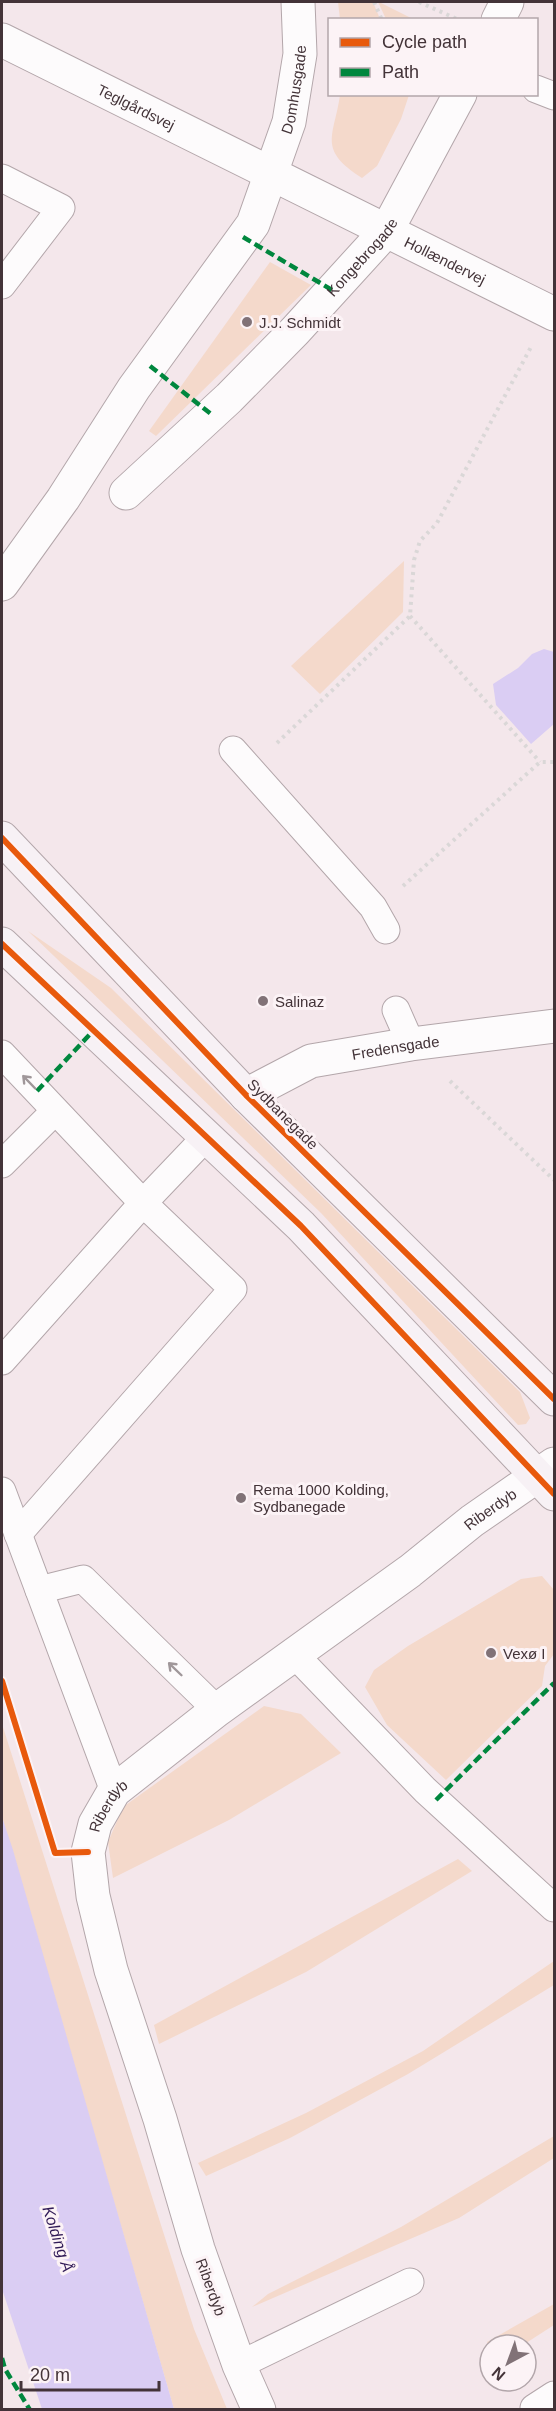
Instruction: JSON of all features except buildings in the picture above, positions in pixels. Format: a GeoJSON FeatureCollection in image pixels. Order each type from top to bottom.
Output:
{"type":"FeatureCollection","features":[{"type":"Feature","properties":{"kind":"main road","name":"Sydbanegade"},"geometry":{"type":"LineString","coordinates":[[2,838],[246,1095],[555,1399]]}},
{"type":"Feature","properties":{"kind":"main road"},"geometry":{"type":"LineString","coordinates":[[2,945],[337,1263],[549,1478]]}},
{"type":"Feature","properties":{"kind":"street","name":"Domhusgade"},"geometry":{"type":"LineString","coordinates":[[273,173],[290,122],[300,54],[298,2]]}},
{"type":"Feature","properties":{"kind":"street"},"geometry":{"type":"LineString","coordinates":[[499,18],[507,2]]}},
{"type":"Feature","properties":{"kind":"street","name":"Teglgårdsvej"},"geometry":{"type":"LineString","coordinates":[[2,40],[273,173]]}},
{"type":"Feature","properties":{"kind":"street","name":"Kongebrogade"},"geometry":{"type":"LineString","coordinates":[[126,493],[229,398],[295,331],[387,230],[459,96]]}},
{"type":"Feature","properties":{"kind":"street","name":"Hollændervej"},"geometry":{"type":"LineString","coordinates":[[273,173],[552,313]]}},
{"type":"Feature","properties":{"kind":"street"},"geometry":{"type":"LineString","coordinates":[[2,584],[63,499],[134,388],[253,224],[273,173]]}},
{"type":"Feature","properties":{"kind":"street","name":"Fredensgade"},"geometry":{"type":"LineString","coordinates":[[246,1095],[311,1061],[411,1044],[555,1026]]}},
{"type":"Feature","properties":{"kind":"street","name":"Riberdyb"},"geometry":{"type":"LineString","coordinates":[[260,2409],[239,2366],[198,2249],[160,2119],[111,1970],[93,1896],[88,1852],[95,1824],[114,1791],[217,1710],[410,1571],[472,1521],[549,1478]]}},
{"type":"Feature","properties":{"kind":"lane"},"geometry":{"type":"LineString","coordinates":[[538,89],[555,96]]}},
{"type":"Feature","properties":{"kind":"lane"},"geometry":{"type":"LineString","coordinates":[[2,178],[61,208],[2,285]]}},
{"type":"Feature","properties":{"kind":"lane"},"geometry":{"type":"LineString","coordinates":[[233,750],[374,907],[386,930]]}},
{"type":"Feature","properties":{"kind":"lane"},"geometry":{"type":"LineString","coordinates":[[396,1010],[411,1044]]}},
{"type":"Feature","properties":{"kind":"lane"},"geometry":{"type":"LineString","coordinates":[[2,1054],[143,1203],[232,1289],[18,1534]]}},
{"type":"Feature","properties":{"kind":"lane"},"geometry":{"type":"LineString","coordinates":[[2,1164],[55,1111]]}},
{"type":"Feature","properties":{"kind":"lane"},"geometry":{"type":"LineString","coordinates":[[2,1361],[143,1203],[205,1138]]}},
{"type":"Feature","properties":{"kind":"lane"},"geometry":{"type":"LineString","coordinates":[[2,1491],[114,1791]]}},
{"type":"Feature","properties":{"kind":"lane"},"geometry":{"type":"LineString","coordinates":[[39,1590],[83,1579],[217,1710]]}},
{"type":"Feature","properties":{"kind":"lane"},"geometry":{"type":"LineString","coordinates":[[295,1655],[425,1790],[555,1908]]}},
{"type":"Feature","properties":{"kind":"lane"},"geometry":{"type":"LineString","coordinates":[[239,2366],[410,2282]]}},
{"type":"Feature","properties":{"kind":"path"},"geometry":{"type":"LineString","coordinates":[[374,2],[381,18]]}},
{"type":"Feature","properties":{"kind":"path"},"geometry":{"type":"LineString","coordinates":[[419,2],[455,18]]}},
{"type":"Feature","properties":{"kind":"path"},"geometry":{"type":"LineString","coordinates":[[270,750],[410,616],[414,560],[420,541],[437,523],[552,313]]}},
{"type":"Feature","properties":{"kind":"path"},"geometry":{"type":"LineString","coordinates":[[410,616],[540,762]]}},
{"type":"Feature","properties":{"kind":"path"},"geometry":{"type":"LineString","coordinates":[[400,889],[540,762],[555,762]]}},
{"type":"Feature","properties":{"kind":"path"},"geometry":{"type":"LineString","coordinates":[[411,1044],[555,1180]]}},
{"type":"Feature","properties":{"kind":"shaded area"},"geometry":{"type":"Polygon","coordinates":[[[338,2],[373,2],[380,18],[340,18],[338,2]]]}},
{"type":"Feature","properties":{"kind":"shaded area"},"geometry":{"type":"Polygon","coordinates":[[[378,2],[411,18],[386,18],[378,2]]]}},
{"type":"Feature","properties":{"kind":"shaded area"},"geometry":{"type":"Polygon","coordinates":[[[340,96],[409,96],[401,119],[377,166],[362,178],[339,159],[334,150],[332,132],[340,96]]]}},
{"type":"Feature","properties":{"kind":"shaded area"},"geometry":{"type":"Polygon","coordinates":[[[270,262],[311,285],[156,436],[149,431],[270,262]]]}},
{"type":"Feature","properties":{"kind":"shaded area"},"geometry":{"type":"Polygon","coordinates":[[[404,561],[403,612],[320,694],[291,666],[404,561]]]}},
{"type":"Feature","properties":{"kind":"shaded area"},"geometry":{"type":"Polygon","coordinates":[[[28,931],[111,988],[520,1392],[530,1418],[526,1424],[518,1425],[321,1213],[28,931]]]}},
{"type":"Feature","properties":{"kind":"shaded area"},"geometry":{"type":"Polygon","coordinates":[[[542,1576],[554,1590],[554,1654],[545,1666],[542,1686],[446,1780],[387,1725],[365,1687],[374,1670],[408,1646],[521,1579],[542,1576]]]}},
{"type":"Feature","properties":{"kind":"shaded area"},"geometry":{"type":"Polygon","coordinates":[[[264,1706],[301,1714],[341,1753],[229,1820],[113,1878],[108,1842],[123,1807],[264,1706]]]}},
{"type":"Feature","properties":{"kind":"shaded area"},"geometry":{"type":"Polygon","coordinates":[[[2,1724],[194,2329],[227,2409],[174,2409],[2,1817],[2,1724]]]}},
{"type":"Feature","properties":{"kind":"shaded area"},"geometry":{"type":"Polygon","coordinates":[[[458,1859],[472,1871],[306,1972],[159,2044],[154,2025],[458,1859]]]}},
{"type":"Feature","properties":{"kind":"shaded area"},"geometry":{"type":"Polygon","coordinates":[[[554,1961],[554,1985],[408,2074],[290,2138],[206,2176],[198,2163],[306,2113],[423,2051],[554,1961]]]}},
{"type":"Feature","properties":{"kind":"shaded area"},"geometry":{"type":"Polygon","coordinates":[[[554,2136],[554,2158],[459,2218],[252,2307],[268,2294],[401,2227],[554,2136]]]}},
{"type":"Feature","properties":{"kind":"shaded area"},"geometry":{"type":"Polygon","coordinates":[[[554,2304],[554,2325],[538,2335],[538,2333],[503,2333],[554,2304]]]}},
{"type":"Feature","properties":{"kind":"water"},"geometry":{"type":"Polygon","coordinates":[[[544,649],[554,652],[554,724],[531,744],[496,705],[493,684],[518,668],[532,654],[544,649]]]}},
{"type":"Feature","properties":{"kind":"water","name":"Kolding Å"},"geometry":{"type":"Polygon","coordinates":[[[2,1817],[174,2409],[42,2409],[2,2289],[2,1817]]]}},
{"type":"Feature","properties":{"kind":"marked path"},"geometry":{"type":"LineString","coordinates":[[243,237],[332,290]]}},
{"type":"Feature","properties":{"kind":"marked path"},"geometry":{"type":"LineString","coordinates":[[150,366],[211,414]]}},
{"type":"Feature","properties":{"kind":"marked path"},"geometry":{"type":"LineString","coordinates":[[37,1091],[93,1031]]}},
{"type":"Feature","properties":{"kind":"marked path"},"geometry":{"type":"LineString","coordinates":[[436,1800],[554,1683]]}},
{"type":"Feature","properties":{"kind":"marked path"},"geometry":{"type":"LineString","coordinates":[[2,2358],[5,2369],[30,2410]]}},
{"type":"Feature","properties":{"kind":"cycle path"},"geometry":{"type":"LineString","coordinates":[[2,838],[246,1095],[554,1399]]}},
{"type":"Feature","properties":{"kind":"cycle path"},"geometry":{"type":"LineString","coordinates":[[2,944],[301,1226],[554,1494]]}},
{"type":"Feature","properties":{"kind":"cycle path"},"geometry":{"type":"LineString","coordinates":[[2,1681],[55,1853],[88,1852]]}},
{"type":"Feature","properties":{"kind":"place","name":"J.J. Schmidt"},"geometry":{"type":"Point","coordinates":[247,322]}},
{"type":"Feature","properties":{"kind":"place","name":"Salinaz"},"geometry":{"type":"Point","coordinates":[263,1001]}},
{"type":"Feature","properties":{"kind":"place","name":"Rema 1000 Kolding, Sydbanegade"},"geometry":{"type":"Point","coordinates":[241,1498]}},
{"type":"Feature","properties":{"kind":"place","name":"Vexø I"},"geometry":{"type":"Point","coordinates":[491,1653]}}]}
